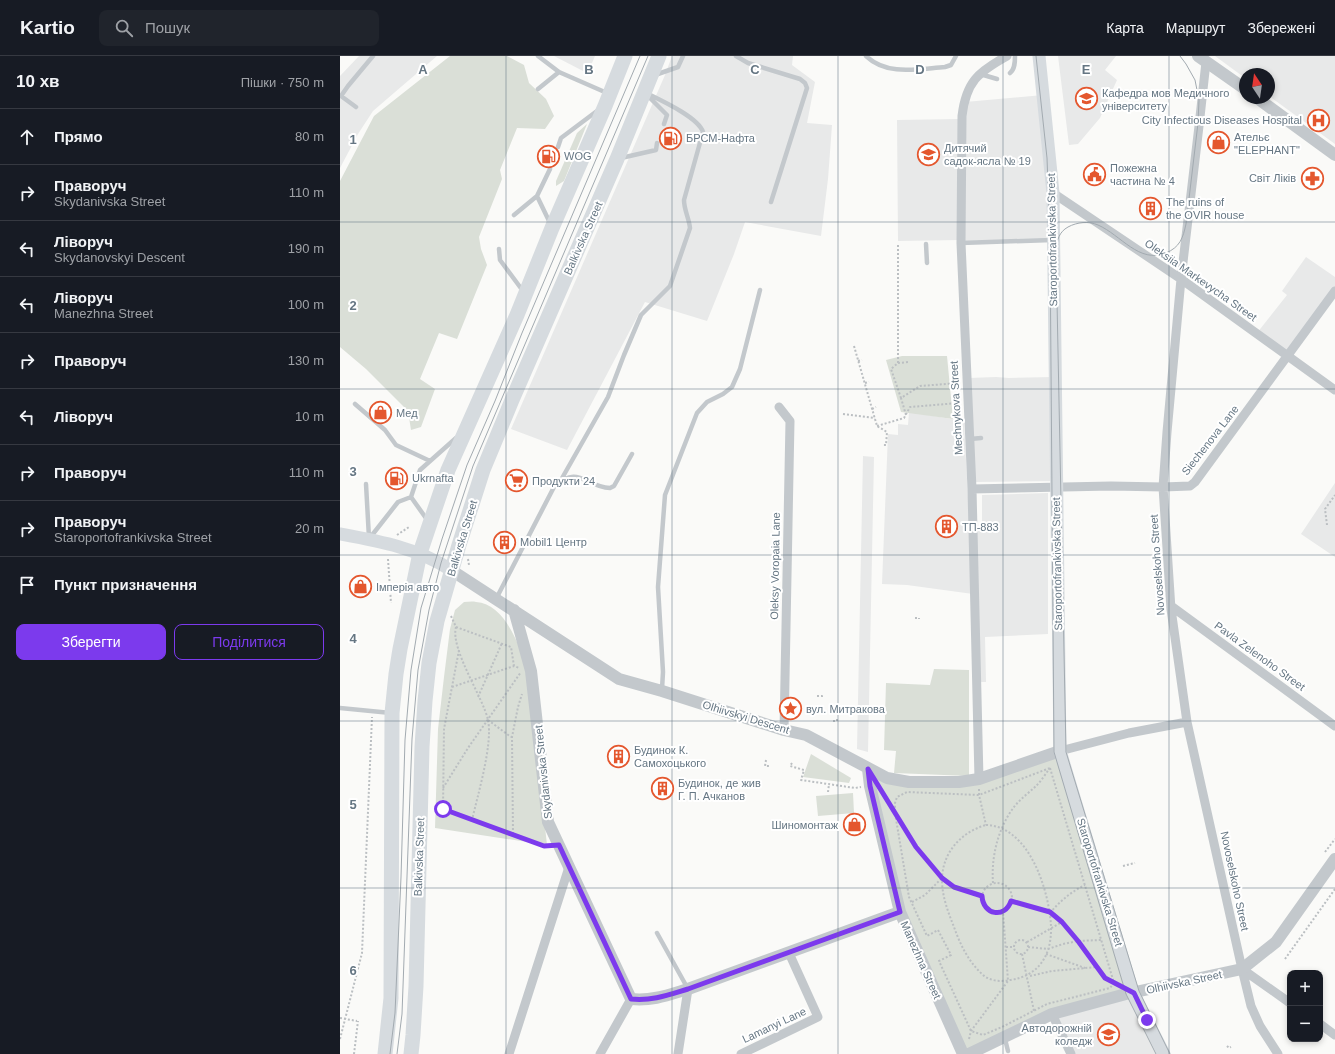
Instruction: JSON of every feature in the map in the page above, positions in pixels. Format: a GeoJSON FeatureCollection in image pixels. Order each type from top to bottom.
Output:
{"type":"FeatureCollection","features":[{"type":"Feature","properties":{"kind":"main road"},"geometry":{"type":"LineString","coordinates":[[385,1054],[391,998],[392,713],[397,668],[420,553],[448,470],[526,295],[552,228],[608,100],[625,56]]}},
{"type":"Feature","properties":{"kind":"main road","name":"Balkivska Street"},"geometry":{"type":"LineString","coordinates":[[411,1054],[416,986],[422,747],[425,701],[437,621],[451,570],[483,470],[512,400],[618,159],[659,56]]}},
{"type":"Feature","properties":{"kind":"main road","name":"Staroportofrankivska Street"},"geometry":{"type":"LineString","coordinates":[[1039,56],[1053,193],[1060,751],[1134,993],[1164,1054]]}},
{"type":"Feature","properties":{"kind":"main road"},"geometry":{"type":"LineString","coordinates":[[340,534],[369,539],[420,553],[441,563],[451,570]]}},
{"type":"Feature","properties":{"kind":"street","name":"Mechnykova Street"},"geometry":{"type":"LineString","coordinates":[[979,779],[972,489],[961,243],[962,116],[964,101],[968,90],[980,74],[1007,56]]}},
{"type":"Feature","properties":{"kind":"street"},"geometry":{"type":"LineString","coordinates":[[1202,59],[1239,85]]}},
{"type":"Feature","properties":{"kind":"street","name":"Novoselskoho Street"},"geometry":{"type":"LineString","coordinates":[[1202,59],[1200,126],[1181,278],[1167,432],[1164,487],[1171,606],[1187,722],[1242,969],[1251,1006],[1260,1026],[1278,1054]]}},
{"type":"Feature","properties":{"kind":"street"},"geometry":{"type":"LineString","coordinates":[[1265,104],[1335,155]]}},
{"type":"Feature","properties":{"kind":"street","name":"Oleksiia Markevycha Street"},"geometry":{"type":"LineString","coordinates":[[1053,193],[1181,278],[1335,390]]}},
{"type":"Feature","properties":{"kind":"street","name":"Siechenova Lane"},"geometry":{"type":"LineString","coordinates":[[972,489],[1190,486],[1195,482],[1335,291]]}},
{"type":"Feature","properties":{"kind":"street","name":"Oleksy Voropaia Lane"},"geometry":{"type":"LineString","coordinates":[[779,407],[790,421],[784,730]]}},
{"type":"Feature","properties":{"kind":"street","name":"Olhiivskyi Descent"},"geometry":{"type":"LineString","coordinates":[[451,570],[619,679],[662,691],[784,730],[806,735],[887,778],[909,782],[960,782],[979,779],[1060,751]]}},
{"type":"Feature","properties":{"kind":"street","name":"Pavla Zelenoho Street"},"geometry":{"type":"LineString","coordinates":[[1171,606],[1335,726]]}},
{"type":"Feature","properties":{"kind":"street","name":"Skydanivska Street"},"geometry":{"type":"LineString","coordinates":[[514,610],[531,671],[548,822],[631,999]]}},
{"type":"Feature","properties":{"kind":"street"},"geometry":{"type":"LineString","coordinates":[[1060,751],[1126,734],[1187,722]]}},
{"type":"Feature","properties":{"kind":"street","name":"Manezhna Street"},"geometry":{"type":"LineString","coordinates":[[868,769],[870,786],[900,912],[963,1054]]}},
{"type":"Feature","properties":{"kind":"street","name":"Olhiivska Street"},"geometry":{"type":"LineString","coordinates":[[969,1054],[1052,1014],[1134,993],[1242,969],[1276,942],[1335,859]]}},
{"type":"Feature","properties":{"kind":"street"},"geometry":{"type":"LineString","coordinates":[[509,1054],[569,867]]}},
{"type":"Feature","properties":{"kind":"street"},"geometry":{"type":"LineString","coordinates":[[600,1054],[631,999],[657,999],[688,989],[900,912]]}},
{"type":"Feature","properties":{"kind":"street","name":"Lamanyi Lane"},"geometry":{"type":"LineString","coordinates":[[741,1054],[818,1017],[789,953]]}},
{"type":"Feature","properties":{"kind":"street"},"geometry":{"type":"LineString","coordinates":[[1242,969],[1287,1001]]}},
{"type":"Feature","properties":{"kind":"street"},"geometry":{"type":"LineString","coordinates":[[678,1054],[688,989]]}},
{"type":"Feature","properties":{"kind":"street"},"geometry":{"type":"LineString","coordinates":[[1052,1014],[1071,1054]]}},
{"type":"Feature","properties":{"kind":"street"},"geometry":{"type":"LineString","coordinates":[[1323,1026],[1335,1034]]}},
{"type":"Feature","properties":{"kind":"lane"},"geometry":{"type":"LineString","coordinates":[[356,107],[342,96],[348,86],[373,56]]}},
{"type":"Feature","properties":{"kind":"lane"},"geometry":{"type":"LineString","coordinates":[[538,56],[559,72],[608,100],[561,138],[558,147]]}},
{"type":"Feature","properties":{"kind":"lane"},"geometry":{"type":"LineString","coordinates":[[651,76],[678,67],[683,56]]}},
{"type":"Feature","properties":{"kind":"lane"},"geometry":{"type":"LineString","coordinates":[[736,56],[748,63],[800,79],[805,83],[807,88],[772,202]]}},
{"type":"Feature","properties":{"kind":"lane"},"geometry":{"type":"LineString","coordinates":[[866,56],[881,67],[893,70],[945,67],[951,65],[956,56]]}},
{"type":"Feature","properties":{"kind":"lane"},"geometry":{"type":"LineString","coordinates":[[1010,73],[1014,66],[1015,56]]}},
{"type":"Feature","properties":{"kind":"lane"},"geometry":{"type":"LineString","coordinates":[[538,89],[559,72]]}},
{"type":"Feature","properties":{"kind":"lane"},"geometry":{"type":"LineString","coordinates":[[980,74],[997,80]]}},
{"type":"Feature","properties":{"kind":"lane"},"geometry":{"type":"LineString","coordinates":[[644,92],[667,114],[664,124]]}},
{"type":"Feature","properties":{"kind":"lane"},"geometry":{"type":"LineString","coordinates":[[496,599],[554,487],[561,480],[608,397],[624,355],[642,315],[670,286],[690,228],[689,219],[684,209],[684,200],[703,132],[698,125],[673,106],[644,92]]}},
{"type":"Feature","properties":{"kind":"lane"},"geometry":{"type":"LineString","coordinates":[[618,159],[656,150],[657,143]]}},
{"type":"Feature","properties":{"kind":"lane"},"geometry":{"type":"LineString","coordinates":[[514,215],[537,196],[550,169]]}},
{"type":"Feature","properties":{"kind":"lane"},"geometry":{"type":"LineString","coordinates":[[537,196],[552,228]]}},
{"type":"Feature","properties":{"kind":"lane"},"geometry":{"type":"LineString","coordinates":[[961,243],[1053,240]]}},
{"type":"Feature","properties":{"kind":"lane"},"geometry":{"type":"LineString","coordinates":[[926,244],[927,263]]}},
{"type":"Feature","properties":{"kind":"lane"},"geometry":{"type":"LineString","coordinates":[[499,249],[500,260],[526,295]]}},
{"type":"Feature","properties":{"kind":"lane"},"geometry":{"type":"LineString","coordinates":[[662,691],[663,672],[658,587],[665,495],[697,413],[707,402],[723,394],[732,387],[740,369],[760,290]]}},
{"type":"Feature","properties":{"kind":"lane"},"geometry":{"type":"LineString","coordinates":[[355,404],[385,430],[396,445],[430,461]]}},
{"type":"Feature","properties":{"kind":"lane"},"geometry":{"type":"LineString","coordinates":[[369,539],[398,502],[410,497],[420,470],[467,429]]}},
{"type":"Feature","properties":{"kind":"lane"},"geometry":{"type":"LineString","coordinates":[[970,439],[982,438]]}},
{"type":"Feature","properties":{"kind":"lane"},"geometry":{"type":"LineString","coordinates":[[561,480],[571,477],[582,477],[596,485],[610,488],[614,486],[632,454]]}},
{"type":"Feature","properties":{"kind":"lane"},"geometry":{"type":"LineString","coordinates":[[366,484],[369,539]]}},
{"type":"Feature","properties":{"kind":"lane"},"geometry":{"type":"LineString","coordinates":[[410,497],[430,524]]}},
{"type":"Feature","properties":{"kind":"lane"},"geometry":{"type":"LineString","coordinates":[[340,708],[392,713]]}},
{"type":"Feature","properties":{"kind":"lane"},"geometry":{"type":"LineString","coordinates":[[657,933],[688,989]]}},
{"type":"Feature","properties":{"kind":"lane"},"geometry":{"type":"LineString","coordinates":[[1004,1037],[1008,1051]]}},
{"type":"Feature","properties":{"kind":"path"},"geometry":{"type":"LineString","coordinates":[[898,245],[898,363]]}},
{"type":"Feature","properties":{"kind":"path"},"geometry":{"type":"LineString","coordinates":[[854,346],[877,426],[887,432],[886,445],[883,445]]}},
{"type":"Feature","properties":{"kind":"path"},"geometry":{"type":"LineString","coordinates":[[858,361],[862,360]]}},
{"type":"Feature","properties":{"kind":"path"},"geometry":{"type":"LineString","coordinates":[[906,414],[892,369],[898,363],[909,362]]}},
{"type":"Feature","properties":{"kind":"path"},"geometry":{"type":"LineString","coordinates":[[865,383],[869,382]]}},
{"type":"Feature","properties":{"kind":"path"},"geometry":{"type":"LineString","coordinates":[[901,398],[920,386],[967,383]]}},
{"type":"Feature","properties":{"kind":"path"},"geometry":{"type":"LineString","coordinates":[[877,426],[904,418],[910,407],[968,402]]}},
{"type":"Feature","properties":{"kind":"path"},"geometry":{"type":"LineString","coordinates":[[872,409],[876,408]]}},
{"type":"Feature","properties":{"kind":"path"},"geometry":{"type":"LineString","coordinates":[[842,414],[875,418]]}},
{"type":"Feature","properties":{"kind":"path"},"geometry":{"type":"LineString","coordinates":[[1327,525],[1325,509],[1335,495]]}},
{"type":"Feature","properties":{"kind":"path"},"geometry":{"type":"LineString","coordinates":[[396,535],[409,527]]}},
{"type":"Feature","properties":{"kind":"path"},"geometry":{"type":"LineString","coordinates":[[388,559],[391,602]]}},
{"type":"Feature","properties":{"kind":"path"},"geometry":{"type":"LineString","coordinates":[[915,618],[919,619]]}},
{"type":"Feature","properties":{"kind":"path"},"geometry":{"type":"LineString","coordinates":[[472,820],[488,746],[488,720],[459,650],[455,631],[456,627],[511,647],[514,666]]}},
{"type":"Feature","properties":{"kind":"path"},"geometry":{"type":"LineString","coordinates":[[478,698],[502,644]]}},
{"type":"Feature","properties":{"kind":"path"},"geometry":{"type":"LineString","coordinates":[[459,650],[444,729],[443,809],[544,846],[559,845]]}},
{"type":"Feature","properties":{"kind":"path"},"geometry":{"type":"LineString","coordinates":[[452,687],[514,666],[523,670],[525,675]]}},
{"type":"Feature","properties":{"kind":"path"},"geometry":{"type":"LineString","coordinates":[[443,789],[468,748],[523,670]]}},
{"type":"Feature","properties":{"kind":"path"},"geometry":{"type":"LineString","coordinates":[[513,834],[512,737],[524,688]]}},
{"type":"Feature","properties":{"kind":"path"},"geometry":{"type":"LineString","coordinates":[[817,696],[822,697]]}},
{"type":"Feature","properties":{"kind":"path"},"geometry":{"type":"LineString","coordinates":[[340,1039],[362,953],[372,711]]}},
{"type":"Feature","properties":{"kind":"path"},"geometry":{"type":"LineString","coordinates":[[833,721],[837,721],[837,717]]}},
{"type":"Feature","properties":{"kind":"path"},"geometry":{"type":"LineString","coordinates":[[488,720],[512,737]]}},
{"type":"Feature","properties":{"kind":"path"},"geometry":{"type":"LineString","coordinates":[[766,760],[765,766],[769,766]]}},
{"type":"Feature","properties":{"kind":"path"},"geometry":{"type":"LineString","coordinates":[[792,763],[790,766],[804,770],[801,780],[854,788],[870,786]]}},
{"type":"Feature","properties":{"kind":"path"},"geometry":{"type":"LineString","coordinates":[[1050,768],[979,795],[907,792],[897,797],[895,803],[895,813],[910,897],[927,936],[938,930],[951,955],[939,961],[972,1031],[983,1035],[1047,1004],[1110,988],[1114,983]]}},
{"type":"Feature","properties":{"kind":"path"},"geometry":{"type":"LineString","coordinates":[[992,883],[994,851],[1002,828],[1014,807],[1037,785],[1050,768]]}},
{"type":"Feature","properties":{"kind":"path"},"geometry":{"type":"LineString","coordinates":[[1050,768],[1114,983]]}},
{"type":"Feature","properties":{"kind":"path"},"geometry":{"type":"LineString","coordinates":[[979,779],[979,795],[986,825]]}},
{"type":"Feature","properties":{"kind":"path"},"geometry":{"type":"LineString","coordinates":[[828,792],[829,784]]}},
{"type":"Feature","properties":{"kind":"path"},"geometry":{"type":"LineString","coordinates":[[883,794],[916,847],[942,878],[954,887],[982,896]]}},
{"type":"Feature","properties":{"kind":"path"},"geometry":{"type":"LineString","coordinates":[[1027,976],[1035,971],[1048,949],[1051,928],[1050,912],[1042,880],[1035,864],[1016,838],[1002,828],[995,825],[986,825],[966,834],[956,842],[945,863],[942,878],[948,913],[959,941],[968,958],[982,974],[993,980],[1008,981],[1052,971],[1097,967]]}},
{"type":"Feature","properties":{"kind":"path"},"geometry":{"type":"LineString","coordinates":[[1123,866],[1135,863]]}},
{"type":"Feature","properties":{"kind":"path"},"geometry":{"type":"LineString","coordinates":[[912,902],[926,895],[942,878]]}},
{"type":"Feature","properties":{"kind":"path"},"geometry":{"type":"LineString","coordinates":[[992,883],[1001,883],[1009,888],[1012,896],[1011,901],[1007,909],[1003,911],[994,912],[986,908],[982,901],[985,888],[992,883]]}},
{"type":"Feature","properties":{"kind":"path"},"geometry":{"type":"LineString","coordinates":[[1050,912],[1071,892],[1085,884]]}},
{"type":"Feature","properties":{"kind":"path"},"geometry":{"type":"LineString","coordinates":[[1285,959],[1335,889]]}},
{"type":"Feature","properties":{"kind":"path"},"geometry":{"type":"LineString","coordinates":[[1011,901],[1050,912],[1062,922],[1078,941],[1105,978],[1114,983]]}},
{"type":"Feature","properties":{"kind":"path"},"geometry":{"type":"LineString","coordinates":[[969,1039],[972,1031],[1008,981],[1003,911]]}},
{"type":"Feature","properties":{"kind":"path"},"geometry":{"type":"LineString","coordinates":[[1014,947],[1014,944],[1019,940],[1027,942],[1062,922]]}},
{"type":"Feature","properties":{"kind":"path"},"geometry":{"type":"LineString","coordinates":[[1028,947],[1048,949],[1078,941],[1101,940]]}},
{"type":"Feature","properties":{"kind":"path"},"geometry":{"type":"LineString","coordinates":[[1022,954],[1026,952],[1028,947],[1027,942]]}},
{"type":"Feature","properties":{"kind":"path"},"geometry":{"type":"LineString","coordinates":[[1006,947],[1014,947]]}},
{"type":"Feature","properties":{"kind":"path"},"geometry":{"type":"LineString","coordinates":[[1014,947],[1016,952],[1022,954]]}},
{"type":"Feature","properties":{"kind":"path"},"geometry":{"type":"LineString","coordinates":[[1022,954],[1034,1010]]}},
{"type":"Feature","properties":{"kind":"path"},"geometry":{"type":"LineString","coordinates":[[1046,954],[1086,968]]}},
{"type":"Feature","properties":{"kind":"path"},"geometry":{"type":"LineString","coordinates":[[340,1018],[346,1020],[357,1020],[354,1054]]}},
{"type":"Feature","properties":{"kind":"path"},"geometry":{"type":"LineString","coordinates":[[1228,1046],[1231,1048]]}},
{"type":"Feature","properties":{"kind":"shaded area"},"geometry":{"type":"Polygon","coordinates":[[[359,56],[437,56],[373,111],[358,134],[340,168],[340,76],[359,56]]]}},
{"type":"Feature","properties":{"kind":"shaded area"},"geometry":{"type":"Polygon","coordinates":[[[450,56],[507,56],[524,65],[529,83],[546,99],[554,116],[545,129],[517,128],[500,170],[502,179],[479,237],[481,249],[487,265],[457,339],[439,333],[420,379],[435,389],[421,427],[411,430],[408,411],[366,369],[340,347],[340,181],[374,116],[450,56]]]}},
{"type":"Feature","properties":{"kind":"shaded area"},"geometry":{"type":"Polygon","coordinates":[[[554,56],[595,56],[589,70],[585,72],[554,56]]]}},
{"type":"Feature","properties":{"kind":"shaded area"},"geometry":{"type":"Polygon","coordinates":[[[672,56],[793,56],[792,65],[815,82],[807,123],[832,125],[828,179],[821,236],[745,222],[707,321],[645,302],[567,450],[511,429],[672,56]]]}},
{"type":"Feature","properties":{"kind":"shaded area","name":"Кафедра мов Медичного університету"},"geometry":{"type":"Polygon","coordinates":[[[1058,56],[1116,56],[1105,70],[1117,80],[1100,118],[1078,144],[1069,145],[1058,56]]]}},
{"type":"Feature","properties":{"kind":"shaded area","name":"City Infectious Diseases Hospital"},"geometry":{"type":"Polygon","coordinates":[[[1215,56],[1335,56],[1335,144],[1275,100],[1275,68],[1239,68],[1239,74],[1215,56]]]}},
{"type":"Feature","properties":{"kind":"shaded area"},"geometry":{"type":"Polygon","coordinates":[[[1043,95],[1052,240],[962,243],[965,102],[1043,95]]]}},
{"type":"Feature","properties":{"kind":"shaded area","name":"Дитячий садок-ясла № 19"},"geometry":{"type":"Polygon","coordinates":[[[960,119],[959,240],[898,241],[897,120],[960,119]]]}},
{"type":"Feature","properties":{"kind":"shaded area"},"geometry":{"type":"Polygon","coordinates":[[[587,124],[564,181],[556,186],[556,181],[577,133],[587,124]]]}},
{"type":"Feature","properties":{"kind":"shaded area"},"geometry":{"type":"Polygon","coordinates":[[[1306,257],[1335,277],[1335,289],[1287,355],[1257,333],[1287,295],[1282,291],[1306,257]]]}},
{"type":"Feature","properties":{"kind":"shaded area"},"geometry":{"type":"Polygon","coordinates":[[[902,356],[947,356],[953,419],[901,412],[886,360],[902,356]]]}},
{"type":"Feature","properties":{"kind":"shaded area"},"geometry":{"type":"Polygon","coordinates":[[[1053,377],[1056,481],[974,482],[969,378],[1053,377]]]}},
{"type":"Feature","properties":{"kind":"shaded area"},"geometry":{"type":"Polygon","coordinates":[[[909,412],[964,421],[973,594],[907,585],[882,584],[888,434],[898,435],[898,424],[908,425],[909,412]]]}},
{"type":"Feature","properties":{"kind":"shaded area"},"geometry":{"type":"Polygon","coordinates":[[[863,456],[874,457],[868,752],[857,749],[863,456]]]}},
{"type":"Feature","properties":{"kind":"shaded area"},"geometry":{"type":"Polygon","coordinates":[[[1335,483],[1335,557],[1301,534],[1335,483]]]}},
{"type":"Feature","properties":{"kind":"shaded area"},"geometry":{"type":"Polygon","coordinates":[[[1048,493],[1048,634],[985,637],[986,682],[980,682],[976,526],[982,526],[982,495],[1048,493]]]}},
{"type":"Feature","properties":{"kind":"shaded area"},"geometry":{"type":"Polygon","coordinates":[[[464,602],[474,602],[487,605],[496,610],[504,619],[516,640],[528,671],[547,845],[435,828],[438,729],[450,629],[455,610],[464,602]]]}},
{"type":"Feature","properties":{"kind":"shaded area"},"geometry":{"type":"Polygon","coordinates":[[[934,669],[969,670],[969,776],[894,773],[896,751],[884,750],[886,683],[930,685],[934,669]]]}},
{"type":"Feature","properties":{"kind":"shaded area"},"geometry":{"type":"Polygon","coordinates":[[[1054,752],[1133,993],[1052,1014],[969,1054],[900,912],[868,769],[881,775],[959,782],[1054,752]]]}},
{"type":"Feature","properties":{"kind":"shaded area"},"geometry":{"type":"Polygon","coordinates":[[[811,754],[851,778],[849,783],[803,777],[811,754]]]}},
{"type":"Feature","properties":{"kind":"shaded area"},"geometry":{"type":"Polygon","coordinates":[[[853,793],[854,813],[818,816],[816,796],[853,793]]]}},
{"type":"Feature","properties":{"kind":"shaded area","name":"Автодорожній коледж"},"geometry":{"type":"Polygon","coordinates":[[[1133,993],[1164,1054],[1072,1054],[1052,1015],[1133,993]]]}},
{"type":"Feature","properties":{"kind":"tram line"},"geometry":{"type":"LineString","coordinates":[[390,1054],[395,1013],[405,740],[411,670],[421,608],[467,465],[640,56]]}},
{"type":"Feature","properties":{"kind":"tram line"},"geometry":{"type":"LineString","coordinates":[[397,1054],[402,1014],[412,739],[418,670],[429,610],[441,563],[473,466],[648,56]]}},
{"type":"Feature","properties":{"kind":"tram line"},"geometry":{"type":"LineString","coordinates":[[1036,56],[1047,158],[1050,240],[1054,752],[1126,994],[1156,1054]]}},
{"type":"Feature","properties":{"kind":"tram line"},"geometry":{"type":"LineString","coordinates":[[1170,1054],[1139,991],[1066,752],[1056,250],[1062,231],[1072,225],[1083,223],[1098,225],[1130,247],[1147,255],[1166,253],[1175,248],[1180,242],[1184,234],[1186,224],[1198,123],[1199,100],[1195,80],[1180,56]]}},
{"type":"Feature","properties":{"kind":"place","name":"Кафедра мов Медичного університету"},"geometry":{"type":"Point","coordinates":[1086,99]}},
{"type":"Feature","properties":{"kind":"place","name":"City Infectious Diseases Hospital"},"geometry":{"type":"Point","coordinates":[1318,120]}},
{"type":"Feature","properties":{"kind":"place","name":"БРСМ-Нафта"},"geometry":{"type":"Point","coordinates":[671,138]}},
{"type":"Feature","properties":{"kind":"place","name":"Ательє \"ELEPHANT\""},"geometry":{"type":"Point","coordinates":[1219,143]}},
{"type":"Feature","properties":{"kind":"place","name":"Дитячий садок-ясла № 19"},"geometry":{"type":"Point","coordinates":[928,154]}},
{"type":"Feature","properties":{"kind":"place","name":"WOG"},"geometry":{"type":"Point","coordinates":[549,156]}},
{"type":"Feature","properties":{"kind":"place","name":"Пожежна частина № 4"},"geometry":{"type":"Point","coordinates":[1094,174]}},
{"type":"Feature","properties":{"kind":"place","name":"Світ Ліків"},"geometry":{"type":"Point","coordinates":[1312,178]}},
{"type":"Feature","properties":{"kind":"place","name":"The ruins of the OVIR house"},"geometry":{"type":"Point","coordinates":[1151,208]}},
{"type":"Feature","properties":{"kind":"place","name":"Мед"},"geometry":{"type":"Point","coordinates":[381,413]}},
{"type":"Feature","properties":{"kind":"place","name":"Ukrnafta"},"geometry":{"type":"Point","coordinates":[397,478]}},
{"type":"Feature","properties":{"kind":"place","name":"Продукти 24"},"geometry":{"type":"Point","coordinates":[516,481]}},
{"type":"Feature","properties":{"kind":"place","name":"ТП-883"},"geometry":{"type":"Point","coordinates":[947,527]}},
{"type":"Feature","properties":{"kind":"place","name":"Mobil1 Центр"},"geometry":{"type":"Point","coordinates":[505,542]}},
{"type":"Feature","properties":{"kind":"place","name":"Імперія авто"},"geometry":{"type":"Point","coordinates":[361,587]}},
{"type":"Feature","properties":{"kind":"place","name":"вул. Митракова"},"geometry":{"type":"Point","coordinates":[791,709]}},
{"type":"Feature","properties":{"kind":"place","name":"Будинок К. Самохоцького"},"geometry":{"type":"Point","coordinates":[619,756]}},
{"type":"Feature","properties":{"kind":"place","name":"Будинок, де жив Г. П. Ачканов"},"geometry":{"type":"Point","coordinates":[663,789]}},
{"type":"Feature","properties":{"kind":"place","name":"Шиномонтаж"},"geometry":{"type":"Point","coordinates":[854,825]}},
{"type":"Feature","properties":{"kind":"place","name":"Автодорожній коледж"},"geometry":{"type":"Point","coordinates":[1108,1034]}},
{"type":"Feature","properties":{"kind":"route"},"geometry":{"type":"LineString","coordinates":[[443,809],[544,846],[559,845],[631,999],[657,999],[900,912],[870,786],[868,769],[916,847],[942,878],[954,887],[982,896],[984,905],[990,911],[1003,911],[1007,909],[1011,901],[1050,912],[1062,922],[1078,941],[1105,978],[1134,993],[1147,1020]]}}]}
